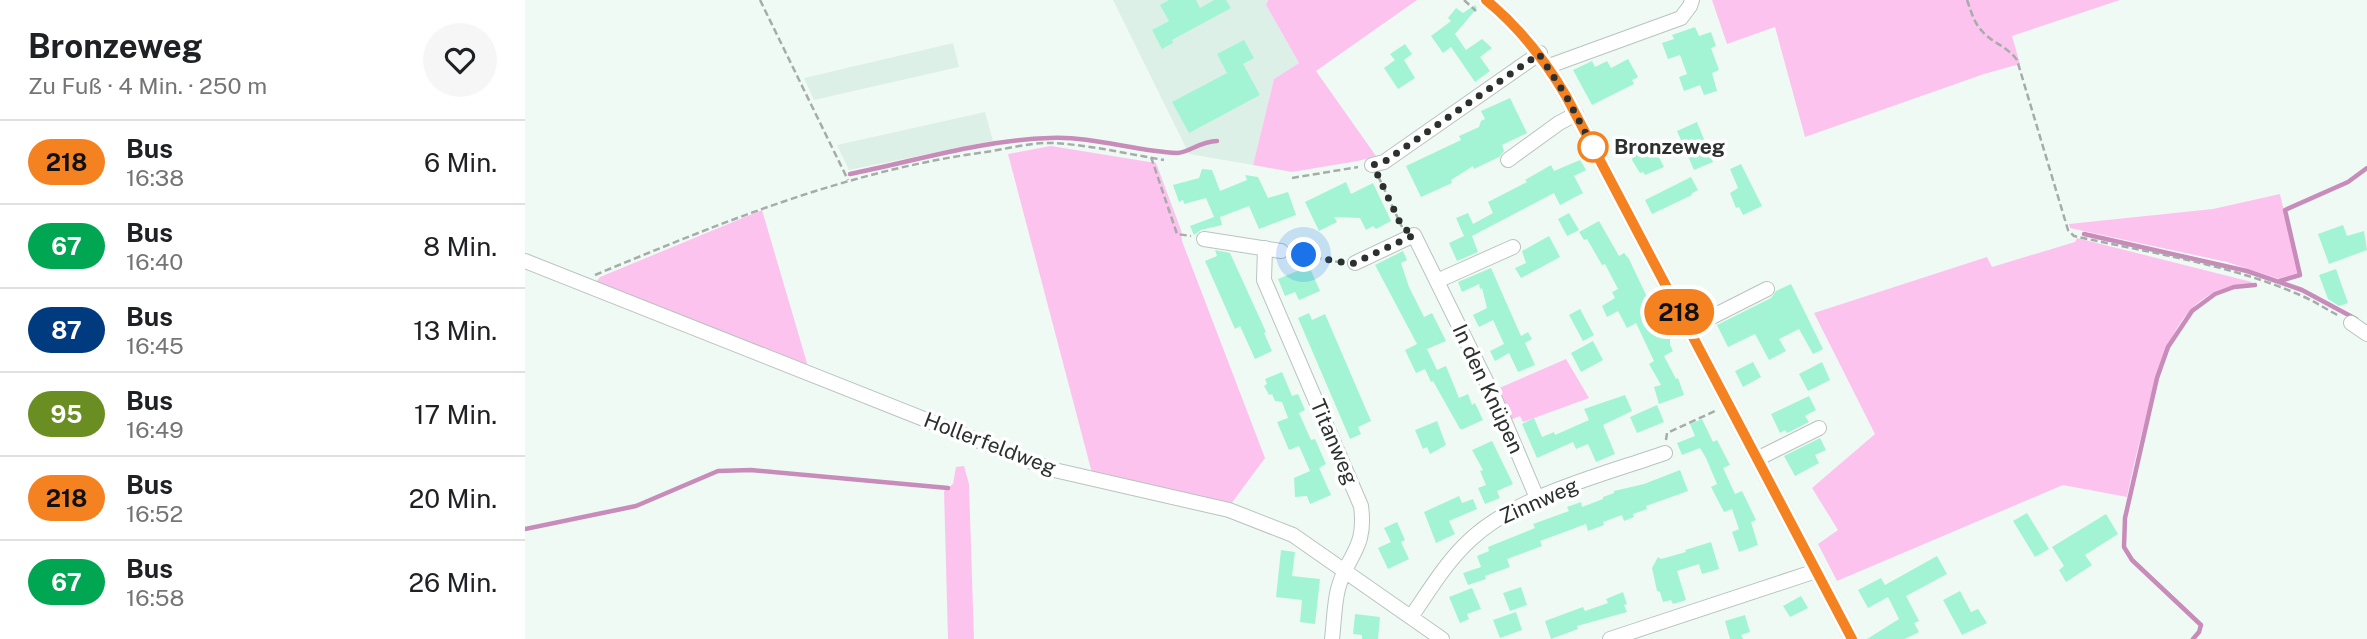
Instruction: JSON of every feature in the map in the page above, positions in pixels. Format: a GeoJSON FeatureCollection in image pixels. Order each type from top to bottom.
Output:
{"type":"FeatureCollection","features":[{"type":"Feature","properties":{"kind":"street"},"geometry":{"type":"LineString","coordinates":[[1486,0],[1515,25],[1549,66],[1852,639]]}},
{"type":"Feature","properties":{"kind":"street"},"geometry":{"type":"LineString","coordinates":[[1549,66],[1681,18],[1692,0]]}},
{"type":"Feature","properties":{"kind":"street"},"geometry":{"type":"LineString","coordinates":[[1373,165],[1384,162],[1539,54]]}},
{"type":"Feature","properties":{"kind":"street"},"geometry":{"type":"LineString","coordinates":[[1509,160],[1559,123],[1576,114]]}},
{"type":"Feature","properties":{"kind":"street"},"geometry":{"type":"LineString","coordinates":[[1355,263],[1414,235]]}},
{"type":"Feature","properties":{"kind":"street","name":"In den Knüpen"},"geometry":{"type":"LineString","coordinates":[[1414,235],[1495,400],[1537,498]]}},
{"type":"Feature","properties":{"kind":"street"},"geometry":{"type":"LineString","coordinates":[[1204,239],[1281,251]]}},
{"type":"Feature","properties":{"kind":"street"},"geometry":{"type":"LineString","coordinates":[[1437,281],[1513,247]]}},
{"type":"Feature","properties":{"kind":"street","name":"Titanweg"},"geometry":{"type":"LineString","coordinates":[[1265,248],[1264,280],[1361,506],[1361,539],[1338,589],[1332,639]]}},
{"type":"Feature","properties":{"kind":"street","name":"Hollerfeldweg"},"geometry":{"type":"LineString","coordinates":[[525,261],[1051,468],[1229,509],[1293,535],[1441,639]]}},
{"type":"Feature","properties":{"kind":"street"},"geometry":{"type":"LineString","coordinates":[[1688,329],[1767,289]]}},
{"type":"Feature","properties":{"kind":"street"},"geometry":{"type":"LineString","coordinates":[[2351,323],[2367,334]]}},
{"type":"Feature","properties":{"kind":"street"},"geometry":{"type":"LineString","coordinates":[[1757,459],[1819,428]]}},
{"type":"Feature","properties":{"kind":"street","name":"Zinnweg"},"geometry":{"type":"LineString","coordinates":[[1411,617],[1469,540],[1496,518],[1537,498],[1665,453]]}},
{"type":"Feature","properties":{"kind":"street"},"geometry":{"type":"LineString","coordinates":[[1609,639],[1816,571]]}},
{"type":"Feature","properties":{"kind":"path"},"geometry":{"type":"LineString","coordinates":[[760,0],[848,180]]}},
{"type":"Feature","properties":{"kind":"path"},"geometry":{"type":"LineString","coordinates":[[1967,0],[1982,32],[2010,49],[2017,60],[2068,230],[2074,236],[2261,280],[2302,296],[2351,323]]}},
{"type":"Feature","properties":{"kind":"path"},"geometry":{"type":"LineString","coordinates":[[582,284],[587,278],[779,201],[848,180],[952,157],[1052,143],[1164,160]]}},
{"type":"Feature","properties":{"kind":"path"},"geometry":{"type":"LineString","coordinates":[[1151,158],[1177,234]]}},
{"type":"Feature","properties":{"kind":"path"},"geometry":{"type":"LineString","coordinates":[[1292,178],[1373,165],[1402,227],[1414,235]]}},
{"type":"Feature","properties":{"kind":"path"},"geometry":{"type":"LineString","coordinates":[[1281,251],[1355,263]]}},
{"type":"Feature","properties":{"kind":"path"},"geometry":{"type":"LineString","coordinates":[[1665,453],[1667,433],[1728,405]]}},
{"type":"Feature","properties":{"kind":"shaded area"},"geometry":{"type":"Polygon","coordinates":[[[1113,0],[1268,0],[1266,5],[1299,63],[1274,79],[1253,165],[1189,154],[1113,0]]]}},
{"type":"Feature","properties":{"kind":"shaded area"},"geometry":{"type":"Polygon","coordinates":[[[1268,0],[1417,0],[1316,71],[1376,156],[1292,172],[1253,165],[1274,79],[1299,63],[1266,5],[1268,0]]]}},
{"type":"Feature","properties":{"kind":"shaded area"},"geometry":{"type":"Polygon","coordinates":[[[1712,0],[2120,0],[2012,36],[2020,64],[1984,74],[1805,137],[1775,27],[1727,44],[1712,0]]]}},
{"type":"Feature","properties":{"kind":"shaded area"},"geometry":{"type":"Polygon","coordinates":[[[953,43],[959,67],[814,100],[804,78],[953,43]]]}},
{"type":"Feature","properties":{"kind":"shaded area"},"geometry":{"type":"Polygon","coordinates":[[[985,112],[993,141],[849,170],[837,145],[985,112]]]}},
{"type":"Feature","properties":{"kind":"shaded area"},"geometry":{"type":"Polygon","coordinates":[[[1051,146],[1156,163],[1181,230],[1182,241],[1265,458],[1231,504],[1092,473],[1008,154],[1051,146]]]}},
{"type":"Feature","properties":{"kind":"shaded area"},"geometry":{"type":"Polygon","coordinates":[[[2280,194],[2298,273],[2279,279],[2227,262],[2070,228],[2069,224],[2213,209],[2280,194]]]}},
{"type":"Feature","properties":{"kind":"shaded area"},"geometry":{"type":"Polygon","coordinates":[[[762,210],[809,370],[596,282],[600,277],[762,210]]]}},
{"type":"Feature","properties":{"kind":"shaded area"},"geometry":{"type":"Polygon","coordinates":[[[2077,238],[2252,282],[2226,288],[2206,297],[2189,311],[2176,330],[2158,372],[2127,497],[2063,485],[1837,581],[1818,544],[1838,530],[1812,488],[1875,434],[1814,313],[1987,257],[1992,267],[2075,242],[2077,238]]]}},
{"type":"Feature","properties":{"kind":"shaded area"},"geometry":{"type":"Polygon","coordinates":[[[1566,359],[1589,398],[1523,422],[1520,416],[1510,420],[1497,389],[1566,359]]]}},
{"type":"Feature","properties":{"kind":"shaded area"},"geometry":{"type":"Polygon","coordinates":[[[964,466],[969,484],[974,639],[948,639],[944,491],[953,484],[956,467],[964,466]]]}},
{"type":"Feature","properties":{"kind":"building"},"geometry":{"type":"Polygon","coordinates":[[[1169,0],[1196,0],[1200,8],[1214,0],[1226,0],[1231,8],[1172,40],[1173,43],[1162,49],[1152,30],[1169,21],[1160,5],[1169,0]]]}},
{"type":"Feature","properties":{"kind":"building"},"geometry":{"type":"Polygon","coordinates":[[[1475,5],[1477,8],[1455,34],[1466,50],[1482,39],[1492,48],[1480,57],[1490,71],[1475,82],[1451,47],[1443,53],[1431,36],[1451,21],[1448,18],[1456,8],[1463,13],[1475,5]]]}},
{"type":"Feature","properties":{"kind":"building"},"geometry":{"type":"Polygon","coordinates":[[[1695,27],[1699,36],[1711,32],[1716,46],[1711,48],[1719,70],[1712,73],[1717,91],[1704,95],[1700,85],[1684,91],[1679,77],[1687,74],[1680,55],[1668,59],[1662,43],[1674,39],[1672,35],[1695,27]]]}},
{"type":"Feature","properties":{"kind":"building"},"geometry":{"type":"Polygon","coordinates":[[[1244,40],[1254,58],[1243,64],[1260,95],[1189,133],[1172,102],[1227,73],[1217,54],[1244,40]]]}},
{"type":"Feature","properties":{"kind":"building"},"geometry":{"type":"Polygon","coordinates":[[[1405,44],[1412,54],[1404,60],[1415,78],[1398,89],[1384,68],[1395,60],[1390,54],[1405,44]]]}},
{"type":"Feature","properties":{"kind":"building"},"geometry":{"type":"Polygon","coordinates":[[[1628,59],[1638,77],[1632,80],[1634,84],[1592,105],[1573,70],[1592,61],[1595,67],[1607,61],[1611,68],[1628,59]]]}},
{"type":"Feature","properties":{"kind":"building"},"geometry":{"type":"Polygon","coordinates":[[[1510,98],[1527,133],[1502,145],[1504,151],[1499,157],[1474,169],[1473,166],[1451,180],[1452,183],[1421,197],[1406,166],[1461,140],[1459,136],[1479,127],[1485,119],[1481,111],[1510,98]]]}},
{"type":"Feature","properties":{"kind":"building"},"geometry":{"type":"Polygon","coordinates":[[[1697,122],[1713,162],[1694,170],[1677,131],[1697,122]]]}},
{"type":"Feature","properties":{"kind":"building"},"geometry":{"type":"Polygon","coordinates":[[[1653,146],[1664,167],[1645,175],[1640,173],[1632,160],[1633,156],[1653,146]]]}},
{"type":"Feature","properties":{"kind":"building"},"geometry":{"type":"Polygon","coordinates":[[[1580,160],[1586,170],[1574,176],[1583,193],[1560,205],[1554,193],[1472,236],[1478,252],[1457,261],[1449,243],[1464,236],[1456,218],[1468,213],[1473,224],[1493,213],[1488,202],[1527,182],[1525,180],[1551,165],[1554,171],[1580,160]]]}},
{"type":"Feature","properties":{"kind":"building"},"geometry":{"type":"Polygon","coordinates":[[[1741,164],[1762,206],[1743,215],[1739,207],[1736,208],[1730,193],[1738,188],[1730,169],[1741,164]]]}},
{"type":"Feature","properties":{"kind":"building"},"geometry":{"type":"Polygon","coordinates":[[[1202,169],[1212,170],[1220,191],[1247,180],[1245,175],[1258,177],[1268,198],[1288,192],[1296,215],[1259,229],[1249,206],[1220,217],[1222,225],[1201,230],[1194,235],[1190,226],[1214,217],[1206,198],[1184,204],[1183,200],[1179,202],[1173,185],[1199,178],[1202,169]]]}},
{"type":"Feature","properties":{"kind":"building"},"geometry":{"type":"Polygon","coordinates":[[[1691,177],[1698,190],[1652,214],[1645,200],[1691,177]]]}},
{"type":"Feature","properties":{"kind":"building"},"geometry":{"type":"Polygon","coordinates":[[[1346,182],[1351,194],[1373,183],[1391,221],[1376,229],[1373,226],[1366,230],[1360,218],[1334,217],[1337,222],[1319,231],[1305,202],[1346,182]]]}},
{"type":"Feature","properties":{"kind":"building"},"geometry":{"type":"Polygon","coordinates":[[[1569,213],[1579,230],[1567,236],[1558,219],[1569,213]]]}},
{"type":"Feature","properties":{"kind":"building"},"geometry":{"type":"Polygon","coordinates":[[[1599,221],[1619,256],[1624,253],[1629,259],[1667,339],[1670,337],[1673,351],[1664,356],[1676,379],[1678,378],[1684,395],[1659,404],[1654,387],[1661,385],[1649,364],[1654,361],[1636,323],[1627,328],[1618,311],[1607,317],[1602,306],[1615,298],[1612,292],[1618,289],[1605,264],[1602,265],[1587,239],[1584,240],[1579,232],[1599,221]]]}},
{"type":"Feature","properties":{"kind":"building"},"geometry":{"type":"Polygon","coordinates":[[[2343,225],[2347,236],[2364,231],[2367,250],[2329,264],[2318,234],[2343,225]]]}},
{"type":"Feature","properties":{"kind":"building"},"geometry":{"type":"Polygon","coordinates":[[[1549,236],[1560,257],[1521,278],[1515,268],[1526,263],[1522,251],[1549,236]]]}},
{"type":"Feature","properties":{"kind":"building"},"geometry":{"type":"Polygon","coordinates":[[[1215,250],[1230,253],[1266,332],[1264,333],[1272,351],[1255,359],[1240,326],[1235,329],[1205,261],[1217,256],[1215,250]]]}},
{"type":"Feature","properties":{"kind":"building"},"geometry":{"type":"Polygon","coordinates":[[[1403,251],[1407,260],[1401,263],[1409,287],[1424,317],[1432,313],[1446,341],[1427,349],[1437,370],[1446,366],[1459,398],[1468,394],[1483,420],[1463,429],[1460,429],[1425,369],[1416,373],[1405,350],[1417,344],[1375,265],[1403,251]]]}},
{"type":"Feature","properties":{"kind":"building"},"geometry":{"type":"Polygon","coordinates":[[[1309,266],[1320,291],[1299,300],[1295,292],[1285,296],[1278,279],[1309,266]]]}},
{"type":"Feature","properties":{"kind":"building"},"geometry":{"type":"Polygon","coordinates":[[[1491,268],[1521,336],[1528,332],[1532,339],[1525,343],[1535,365],[1518,372],[1509,353],[1495,361],[1490,351],[1504,344],[1493,320],[1479,327],[1473,315],[1487,308],[1482,288],[1480,289],[1479,284],[1462,292],[1458,282],[1491,268]]]}},
{"type":"Feature","properties":{"kind":"building"},"geometry":{"type":"Polygon","coordinates":[[[2336,269],[2348,303],[2339,306],[2328,299],[2319,275],[2336,269]]]}},
{"type":"Feature","properties":{"kind":"building"},"geometry":{"type":"Polygon","coordinates":[[[1791,284],[1823,349],[1813,354],[1799,329],[1779,339],[1786,351],[1769,360],[1755,334],[1728,347],[1717,325],[1771,298],[1776,291],[1791,284]]]}},
{"type":"Feature","properties":{"kind":"building"},"geometry":{"type":"Polygon","coordinates":[[[1580,309],[1594,335],[1583,341],[1569,315],[1580,309]]]}},
{"type":"Feature","properties":{"kind":"building"},"geometry":{"type":"Polygon","coordinates":[[[1309,313],[1312,320],[1325,314],[1371,421],[1358,427],[1361,434],[1350,439],[1298,318],[1309,313]]]}},
{"type":"Feature","properties":{"kind":"building"},"geometry":{"type":"Polygon","coordinates":[[[1593,341],[1603,360],[1581,372],[1571,353],[1593,341]]]}},
{"type":"Feature","properties":{"kind":"building"},"geometry":{"type":"Polygon","coordinates":[[[1753,362],[1761,377],[1743,387],[1735,371],[1753,362]]]}},
{"type":"Feature","properties":{"kind":"building"},"geometry":{"type":"Polygon","coordinates":[[[1822,362],[1830,380],[1808,391],[1799,374],[1822,362]]]}},
{"type":"Feature","properties":{"kind":"building"},"geometry":{"type":"Polygon","coordinates":[[[1282,372],[1292,396],[1298,394],[1305,410],[1299,413],[1326,464],[1319,468],[1331,495],[1310,504],[1307,496],[1295,497],[1294,478],[1310,471],[1299,446],[1289,450],[1277,422],[1288,418],[1282,402],[1275,401],[1264,386],[1267,384],[1265,379],[1282,372]]]}},
{"type":"Feature","properties":{"kind":"building"},"geometry":{"type":"Polygon","coordinates":[[[1625,395],[1632,411],[1603,425],[1615,454],[1596,462],[1588,444],[1576,449],[1573,442],[1537,458],[1522,424],[1534,418],[1542,437],[1554,432],[1555,435],[1589,420],[1584,409],[1625,395]]]}},
{"type":"Feature","properties":{"kind":"building"},"geometry":{"type":"Polygon","coordinates":[[[1809,396],[1816,410],[1805,416],[1809,422],[1787,433],[1785,430],[1780,433],[1771,414],[1809,396]]]}},
{"type":"Feature","properties":{"kind":"building"},"geometry":{"type":"Polygon","coordinates":[[[1657,405],[1664,422],[1637,433],[1630,417],[1657,405]]]}},
{"type":"Feature","properties":{"kind":"building"},"geometry":{"type":"Polygon","coordinates":[[[1702,419],[1713,442],[1717,440],[1730,465],[1723,468],[1735,494],[1742,491],[1756,520],[1751,522],[1758,545],[1739,552],[1732,532],[1739,529],[1732,509],[1724,512],[1711,487],[1717,484],[1706,458],[1700,448],[1682,455],[1677,443],[1695,436],[1690,424],[1702,419]]]}},
{"type":"Feature","properties":{"kind":"building"},"geometry":{"type":"Polygon","coordinates":[[[1437,421],[1446,445],[1430,454],[1427,447],[1423,449],[1415,430],[1437,421]]]}},
{"type":"Feature","properties":{"kind":"building"},"geometry":{"type":"Polygon","coordinates":[[[1820,438],[1826,450],[1815,455],[1819,463],[1795,476],[1784,456],[1820,438]]]}},
{"type":"Feature","properties":{"kind":"building"},"geometry":{"type":"Polygon","coordinates":[[[1492,441],[1513,484],[1497,491],[1500,498],[1485,504],[1478,488],[1486,485],[1480,471],[1483,470],[1472,450],[1492,441]]]}},
{"type":"Feature","properties":{"kind":"building"},"geometry":{"type":"Polygon","coordinates":[[[1680,470],[1688,491],[1646,506],[1647,509],[1624,521],[1622,515],[1588,531],[1586,524],[1540,541],[1542,546],[1507,559],[1510,567],[1468,585],[1463,573],[1481,567],[1477,556],[1489,551],[1488,547],[1535,528],[1533,524],[1569,511],[1567,507],[1581,502],[1582,507],[1603,499],[1614,491],[1644,484],[1680,470]]]}},
{"type":"Feature","properties":{"kind":"building"},"geometry":{"type":"Polygon","coordinates":[[[1459,496],[1462,503],[1473,499],[1477,509],[1449,521],[1455,534],[1436,543],[1424,512],[1459,496]]]}},
{"type":"Feature","properties":{"kind":"building"},"geometry":{"type":"Polygon","coordinates":[[[2027,513],[2049,549],[2035,557],[2013,521],[2027,513]]]}},
{"type":"Feature","properties":{"kind":"building"},"geometry":{"type":"Polygon","coordinates":[[[2106,514],[2118,534],[2085,555],[2092,565],[2066,582],[2059,570],[2064,566],[2052,547],[2106,514]]]}},
{"type":"Feature","properties":{"kind":"building"},"geometry":{"type":"Polygon","coordinates":[[[1397,522],[1405,540],[1401,542],[1409,559],[1388,569],[1378,548],[1391,542],[1384,528],[1397,522]]]}},
{"type":"Feature","properties":{"kind":"building"},"geometry":{"type":"Polygon","coordinates":[[[1711,542],[1719,569],[1702,574],[1699,564],[1677,571],[1686,600],[1673,604],[1671,600],[1663,602],[1660,592],[1657,591],[1652,568],[1658,557],[1661,559],[1686,552],[1685,550],[1711,542]]]}},
{"type":"Feature","properties":{"kind":"building"},"geometry":{"type":"Polygon","coordinates":[[[1281,550],[1295,552],[1292,576],[1320,579],[1315,624],[1300,622],[1302,600],[1276,597],[1281,550]]]}},
{"type":"Feature","properties":{"kind":"building"},"geometry":{"type":"Polygon","coordinates":[[[1937,556],[1947,574],[1906,596],[1919,621],[1914,623],[1919,632],[1905,639],[1867,639],[1899,619],[1888,597],[1868,608],[1858,590],[1881,578],[1885,585],[1937,556]]]}},
{"type":"Feature","properties":{"kind":"building"},"geometry":{"type":"Polygon","coordinates":[[[1521,587],[1527,605],[1510,611],[1503,593],[1521,587]]]}},
{"type":"Feature","properties":{"kind":"building"},"geometry":{"type":"Polygon","coordinates":[[[1472,588],[1481,609],[1467,614],[1469,619],[1460,623],[1449,597],[1472,588]]]}},
{"type":"Feature","properties":{"kind":"building"},"geometry":{"type":"Polygon","coordinates":[[[1960,591],[1971,612],[1978,609],[1987,623],[1962,635],[1943,600],[1960,591]]]}},
{"type":"Feature","properties":{"kind":"building"},"geometry":{"type":"Polygon","coordinates":[[[1623,592],[1627,612],[1577,626],[1578,629],[1551,639],[1545,621],[1583,607],[1585,611],[1608,603],[1606,599],[1623,592]]]}},
{"type":"Feature","properties":{"kind":"building"},"geometry":{"type":"Polygon","coordinates":[[[1801,596],[1808,608],[1790,617],[1783,606],[1801,596]]]}},
{"type":"Feature","properties":{"kind":"building"},"geometry":{"type":"Polygon","coordinates":[[[1516,612],[1522,630],[1500,638],[1493,620],[1516,612]]]}},
{"type":"Feature","properties":{"kind":"building"},"geometry":{"type":"Polygon","coordinates":[[[1355,614],[1380,617],[1378,639],[1362,639],[1362,635],[1353,634],[1355,614]]]}},
{"type":"Feature","properties":{"kind":"building"},"geometry":{"type":"Polygon","coordinates":[[[1745,615],[1750,632],[1741,635],[1743,639],[1730,639],[1725,621],[1745,615]]]}},
{"type":"Feature","properties":{"kind":"waterway"},"geometry":{"type":"LineString","coordinates":[[850,174],[974,147],[1025,140],[1082,139],[1177,153],[1217,141]]}},
{"type":"Feature","properties":{"kind":"waterway"},"geometry":{"type":"LineString","coordinates":[[2280,281],[2300,275],[2285,210],[2348,182],[2367,168]]}},
{"type":"Feature","properties":{"kind":"waterway"},"geometry":{"type":"LineString","coordinates":[[2084,234],[2247,271],[2302,290],[2356,319]]}},
{"type":"Feature","properties":{"kind":"waterway"},"geometry":{"type":"LineString","coordinates":[[2193,639],[2201,625],[2132,560],[2124,547],[2125,518],[2157,378],[2168,347],[2192,311],[2215,294],[2234,287],[2255,285]]}},
{"type":"Feature","properties":{"kind":"waterway"},"geometry":{"type":"LineString","coordinates":[[525,529],[636,506],[718,471],[751,470],[948,488]]}},
{"type":"Feature","properties":{"kind":"bus line","name":"218"},"geometry":{"type":"LineString","coordinates":[[1486,0],[1515,25],[1549,66],[1852,639]]}},
{"type":"Feature","properties":{"kind":"place","name":"Bronzeweg"},"geometry":{"type":"Point","coordinates":[1593,147]}},
{"type":"Feature","properties":{"kind":"route"},"geometry":{"type":"LineString","coordinates":[[1304,255],[1352,264],[1414,235],[1402,227],[1373,165],[1384,162],[1539,54],[1549,66],[1593,147]]}}]}
